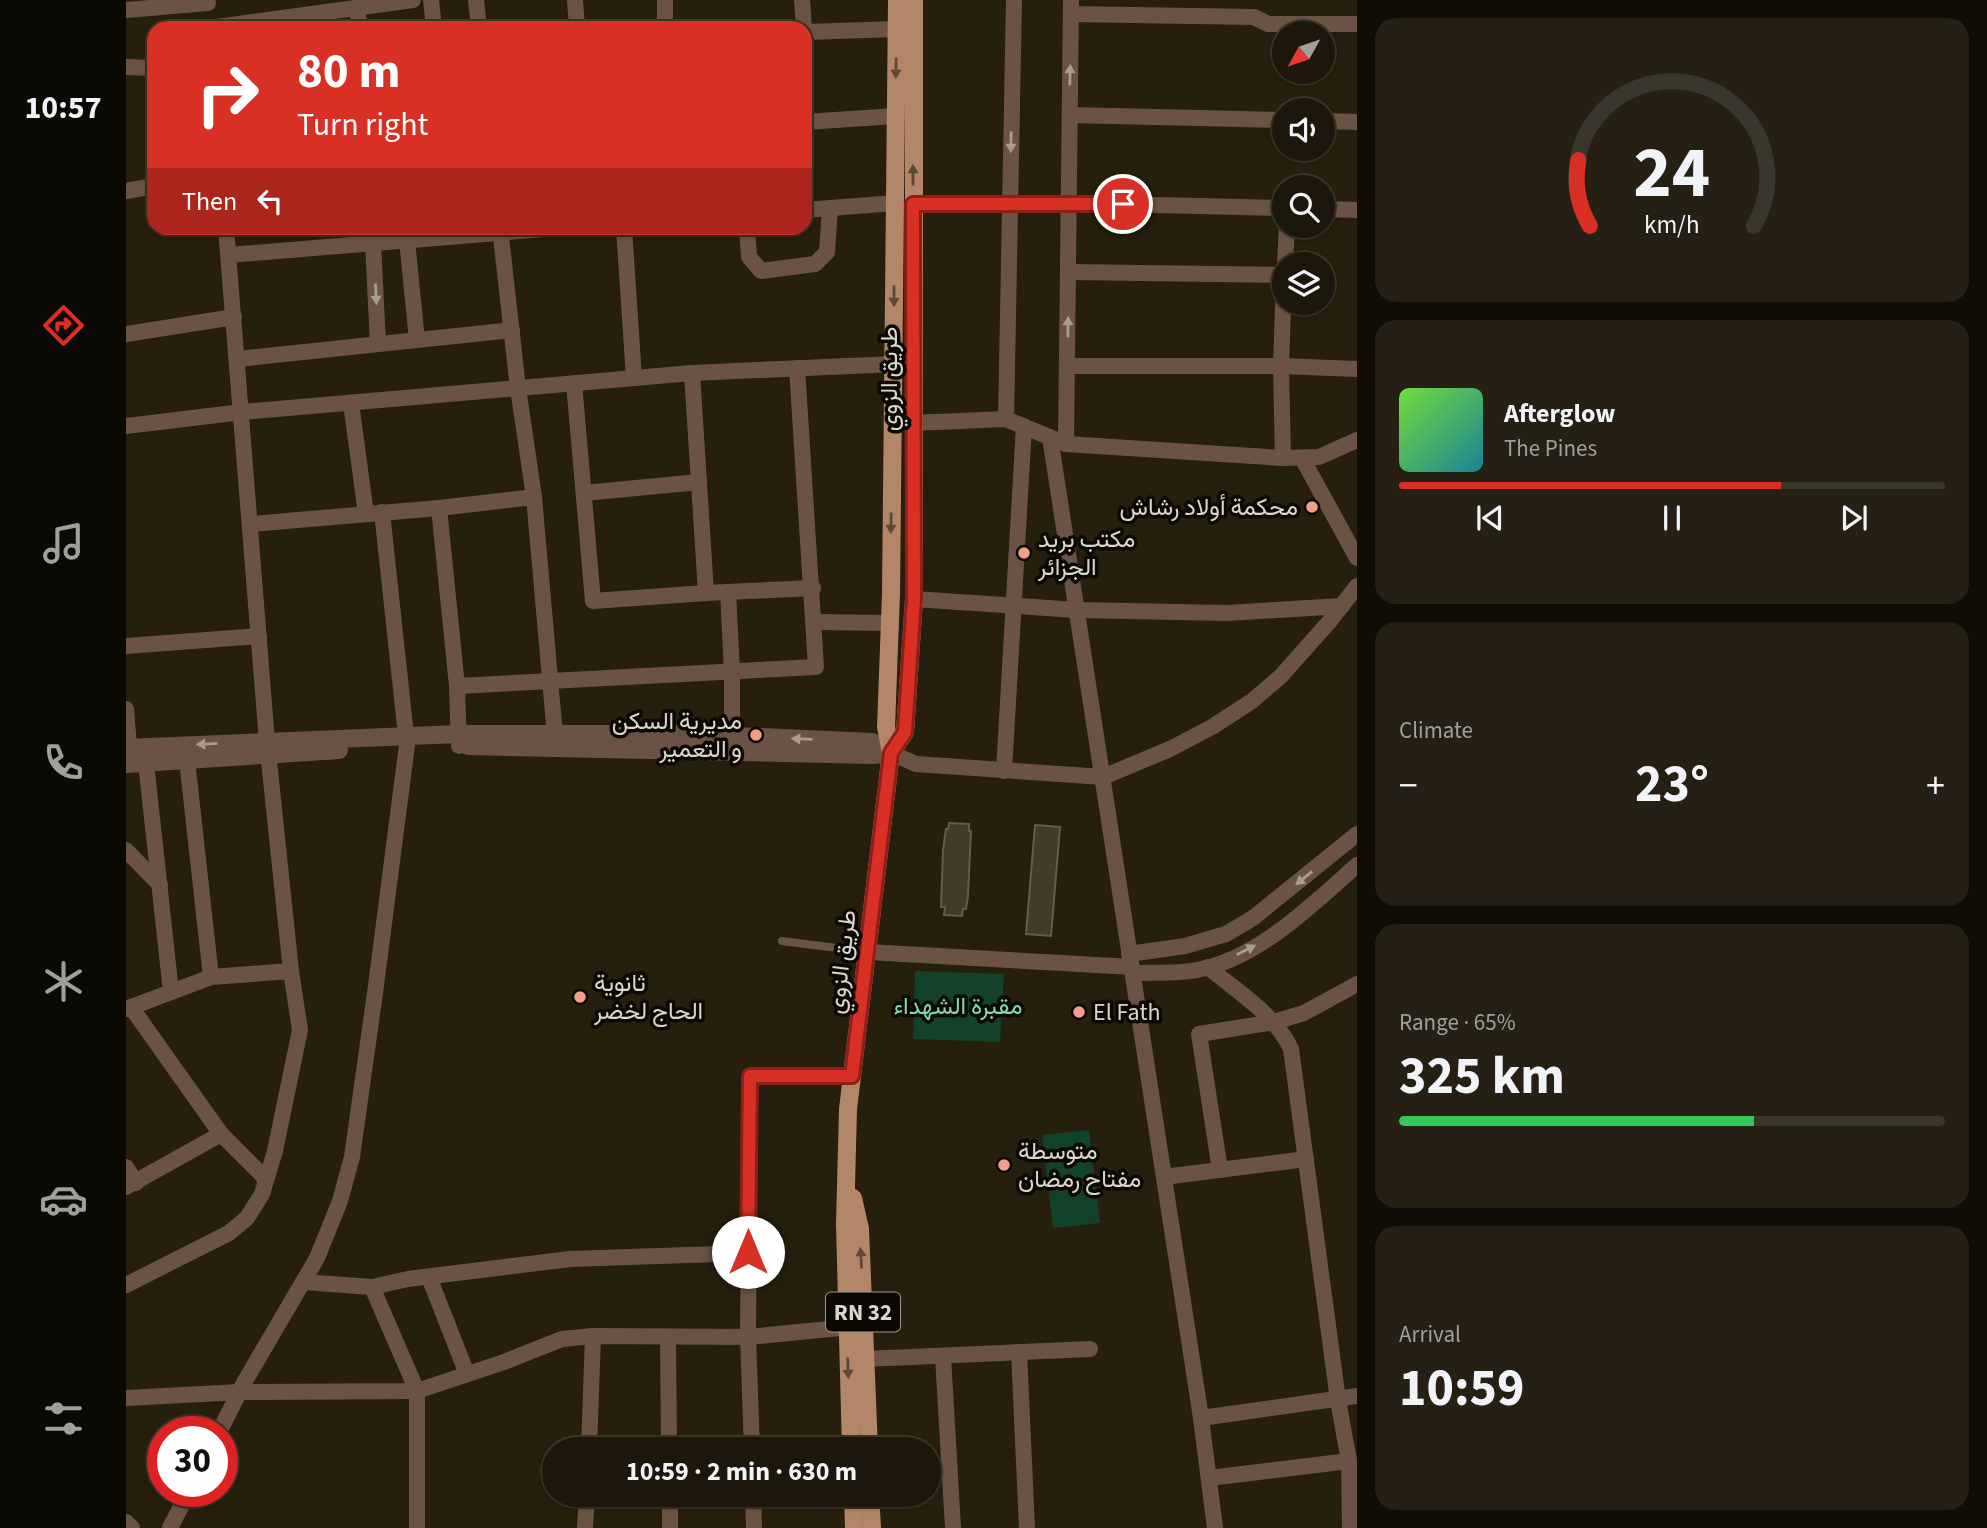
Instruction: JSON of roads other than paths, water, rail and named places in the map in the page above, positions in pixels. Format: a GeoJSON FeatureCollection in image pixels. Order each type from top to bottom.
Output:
{"type":"FeatureCollection","features":[{"type":"Feature","properties":{"kind":"main road","name":"طريق الزوي"},"geometry":{"type":"LineString","coordinates":[[851,1437],[856,1326],[845,1224],[848,1109],[891,753],[886,727],[894,364],[897,0]]}},
{"type":"Feature","properties":{"kind":"main road","name":"طريق الزوي"},"geometry":{"type":"LineString","coordinates":[[891,753],[905,732],[914,599],[914,0]]}},
{"type":"Feature","properties":{"kind":"main road","name":"طريق الزوي"},"geometry":{"type":"LineString","coordinates":[[856,1326],[865,1359],[868,1437]]}},
{"type":"Feature","properties":{"kind":"main road"},"geometry":{"type":"LineString","coordinates":[[853,1507],[854,1528]]}},
{"type":"Feature","properties":{"kind":"main road"},"geometry":{"type":"LineString","coordinates":[[871,1507],[872,1528]]}},
{"type":"Feature","properties":{"kind":"street"},"geometry":{"type":"LineString","coordinates":[[264,21],[413,0]]}},
{"type":"Feature","properties":{"kind":"street"},"geometry":{"type":"LineString","coordinates":[[431,0],[432,21]]}},
{"type":"Feature","properties":{"kind":"street"},"geometry":{"type":"LineString","coordinates":[[476,0],[478,21]]}},
{"type":"Feature","properties":{"kind":"street"},"geometry":{"type":"LineString","coordinates":[[575,0],[577,21]]}},
{"type":"Feature","properties":{"kind":"street"},"geometry":{"type":"LineString","coordinates":[[665,0],[665,21]]}},
{"type":"Feature","properties":{"kind":"street"},"geometry":{"type":"LineString","coordinates":[[802,0],[804,21]]}},
{"type":"Feature","properties":{"kind":"street"},"geometry":{"type":"LineString","coordinates":[[1006,419],[1014,0]]}},
{"type":"Feature","properties":{"kind":"street"},"geometry":{"type":"LineString","coordinates":[[1254,0],[1254,17]]}},
{"type":"Feature","properties":{"kind":"street"},"geometry":{"type":"LineString","coordinates":[[126,10],[207,2],[209,21]]}},
{"type":"Feature","properties":{"kind":"street"},"geometry":{"type":"LineString","coordinates":[[1066,444],[1071,7],[1167,8],[1254,17],[1268,24],[1357,24]]}},
{"type":"Feature","properties":{"kind":"street"},"geometry":{"type":"LineString","coordinates":[[356,9],[359,21]]}},
{"type":"Feature","properties":{"kind":"street"},"geometry":{"type":"LineString","coordinates":[[812,30],[897,29]]}},
{"type":"Feature","properties":{"kind":"street"},"geometry":{"type":"LineString","coordinates":[[126,67],[147,68]]}},
{"type":"Feature","properties":{"kind":"street"},"geometry":{"type":"LineString","coordinates":[[1070,115],[1272,120]]}},
{"type":"Feature","properties":{"kind":"street"},"geometry":{"type":"LineString","coordinates":[[812,122],[896,116]]}},
{"type":"Feature","properties":{"kind":"street"},"geometry":{"type":"LineString","coordinates":[[1335,121],[1357,122]]}},
{"type":"Feature","properties":{"kind":"street"},"geometry":{"type":"LineString","coordinates":[[126,191],[147,187]]}},
{"type":"Feature","properties":{"kind":"street"},"geometry":{"type":"LineString","coordinates":[[913,204],[1010,202],[1272,208]]}},
{"type":"Feature","properties":{"kind":"street"},"geometry":{"type":"LineString","coordinates":[[812,209],[895,203]]}},
{"type":"Feature","properties":{"kind":"street"},"geometry":{"type":"LineString","coordinates":[[747,235],[749,257],[761,271],[815,264],[827,252],[830,208]]}},
{"type":"Feature","properties":{"kind":"street"},"geometry":{"type":"LineString","coordinates":[[1335,209],[1357,210]]}},
{"type":"Feature","properties":{"kind":"street"},"geometry":{"type":"LineString","coordinates":[[126,1285],[229,1233],[247,1218],[262,1194],[275,1151],[300,1030],[291,971],[268,748],[227,235]]}},
{"type":"Feature","properties":{"kind":"street"},"geometry":{"type":"LineString","coordinates":[[229,256],[382,237],[407,240],[454,235]]}},
{"type":"Feature","properties":{"kind":"street"},"geometry":{"type":"LineString","coordinates":[[502,235],[518,388],[534,497],[555,740]]}},
{"type":"Feature","properties":{"kind":"street"},"geometry":{"type":"LineString","coordinates":[[624,235],[634,378]]}},
{"type":"Feature","properties":{"kind":"street"},"geometry":{"type":"LineString","coordinates":[[379,344],[382,237]]}},
{"type":"Feature","properties":{"kind":"street"},"geometry":{"type":"LineString","coordinates":[[407,240],[417,340]]}},
{"type":"Feature","properties":{"kind":"street"},"geometry":{"type":"LineString","coordinates":[[1068,272],[1272,278]]}},
{"type":"Feature","properties":{"kind":"street"},"geometry":{"type":"LineString","coordinates":[[1283,315],[1283,458]]}},
{"type":"Feature","properties":{"kind":"street"},"geometry":{"type":"LineString","coordinates":[[126,334],[234,317]]}},
{"type":"Feature","properties":{"kind":"street"},"geometry":{"type":"LineString","coordinates":[[238,359],[512,330]]}},
{"type":"Feature","properties":{"kind":"street"},"geometry":{"type":"LineString","coordinates":[[126,426],[242,412],[692,373],[894,364]]}},
{"type":"Feature","properties":{"kind":"street"},"geometry":{"type":"LineString","coordinates":[[1067,366],[1281,366],[1357,369]]}},
{"type":"Feature","properties":{"kind":"street"},"geometry":{"type":"LineString","coordinates":[[457,686],[817,667],[797,368]]}},
{"type":"Feature","properties":{"kind":"street"},"geometry":{"type":"LineString","coordinates":[[692,373],[706,593]]}},
{"type":"Feature","properties":{"kind":"street"},"geometry":{"type":"LineString","coordinates":[[574,383],[593,601],[813,588]]}},
{"type":"Feature","properties":{"kind":"street"},"geometry":{"type":"LineString","coordinates":[[227,1416],[317,1258],[340,1200],[352,1157],[406,740],[374,513],[351,403]]}},
{"type":"Feature","properties":{"kind":"street"},"geometry":{"type":"LineString","coordinates":[[913,423],[1006,419],[1066,444],[1283,458],[1319,457],[1357,440]]}},
{"type":"Feature","properties":{"kind":"street"},"geometry":{"type":"LineString","coordinates":[[1004,771],[1024,426]]}},
{"type":"Feature","properties":{"kind":"street"},"geometry":{"type":"LineString","coordinates":[[1050,437],[1201,1418],[1215,1528]]}},
{"type":"Feature","properties":{"kind":"street"},"geometry":{"type":"LineString","coordinates":[[1303,458],[1357,558]]}},
{"type":"Feature","properties":{"kind":"street"},"geometry":{"type":"LineString","coordinates":[[584,493],[699,482]]}},
{"type":"Feature","properties":{"kind":"street"},"geometry":{"type":"LineString","coordinates":[[251,524],[534,497]]}},
{"type":"Feature","properties":{"kind":"street"},"geometry":{"type":"LineString","coordinates":[[439,508],[457,686],[458,740]]}},
{"type":"Feature","properties":{"kind":"street"},"geometry":{"type":"LineString","coordinates":[[132,757],[406,740],[555,740],[732,744],[873,755],[891,753],[916,764],[1103,777],[1170,749],[1212,727],[1252,701],[1281,676],[1357,586]]}},
{"type":"Feature","properties":{"kind":"street"},"geometry":{"type":"LineString","coordinates":[[728,592],[732,744]]}},
{"type":"Feature","properties":{"kind":"street"},"geometry":{"type":"LineString","coordinates":[[914,599],[1077,610],[1227,613],[1342,606]]}},
{"type":"Feature","properties":{"kind":"street"},"geometry":{"type":"LineString","coordinates":[[814,622],[889,623]]}},
{"type":"Feature","properties":{"kind":"street"},"geometry":{"type":"LineString","coordinates":[[126,646],[259,636]]}},
{"type":"Feature","properties":{"kind":"street"},"geometry":{"type":"LineString","coordinates":[[126,709],[132,757],[160,885],[171,992]]}},
{"type":"Feature","properties":{"kind":"street"},"geometry":{"type":"LineString","coordinates":[[132,757],[187,760],[268,748]]}},
{"type":"Feature","properties":{"kind":"street"},"geometry":{"type":"LineString","coordinates":[[187,760],[211,977]]}},
{"type":"Feature","properties":{"kind":"street"},"geometry":{"type":"LineString","coordinates":[[1131,965],[1226,934],[1253,918],[1357,834]]}},
{"type":"Feature","properties":{"kind":"street"},"geometry":{"type":"LineString","coordinates":[[126,849],[160,885]]}},
{"type":"Feature","properties":{"kind":"street"},"geometry":{"type":"LineString","coordinates":[[868,952],[1198,970],[1229,960],[1262,942],[1300,915],[1357,865]]}},
{"type":"Feature","properties":{"kind":"street"},"geometry":{"type":"LineString","coordinates":[[1208,967],[1274,1022],[1291,1049],[1338,1399],[1349,1461],[1350,1528]]}},
{"type":"Feature","properties":{"kind":"street"},"geometry":{"type":"LineString","coordinates":[[266,1179],[221,1133],[128,1008],[211,977],[291,971]]}},
{"type":"Feature","properties":{"kind":"street"},"geometry":{"type":"LineString","coordinates":[[1220,1170],[1199,1034],[1274,1022],[1304,1013],[1357,984]]}},
{"type":"Feature","properties":{"kind":"street"},"geometry":{"type":"LineString","coordinates":[[751,1437],[748,1337],[750,1076],[852,1076]]}},
{"type":"Feature","properties":{"kind":"street"},"geometry":{"type":"LineString","coordinates":[[126,1167],[131,1185],[221,1133]]}},
{"type":"Feature","properties":{"kind":"street"},"geometry":{"type":"LineString","coordinates":[[1164,1177],[1306,1159]]}},
{"type":"Feature","properties":{"kind":"street"},"geometry":{"type":"LineString","coordinates":[[303,1282],[372,1287],[570,1259],[748,1252]]}},
{"type":"Feature","properties":{"kind":"street"},"geometry":{"type":"LineString","coordinates":[[429,1277],[467,1374]]}},
{"type":"Feature","properties":{"kind":"street"},"geometry":{"type":"LineString","coordinates":[[372,1287],[417,1391],[416,1528]]}},
{"type":"Feature","properties":{"kind":"street"},"geometry":{"type":"LineString","coordinates":[[126,1398],[239,1392],[417,1391],[562,1339],[593,1336],[748,1337],[856,1326]]}},
{"type":"Feature","properties":{"kind":"street"},"geometry":{"type":"LineString","coordinates":[[589,1437],[593,1336]]}},
{"type":"Feature","properties":{"kind":"street"},"geometry":{"type":"LineString","coordinates":[[668,1337],[669,1437]]}},
{"type":"Feature","properties":{"kind":"street"},"geometry":{"type":"LineString","coordinates":[[865,1359],[1090,1349]]}},
{"type":"Feature","properties":{"kind":"street"},"geometry":{"type":"LineString","coordinates":[[1018,1352],[1027,1528]]}},
{"type":"Feature","properties":{"kind":"street"},"geometry":{"type":"LineString","coordinates":[[943,1356],[953,1528]]}},
{"type":"Feature","properties":{"kind":"street"},"geometry":{"type":"LineString","coordinates":[[1201,1418],[1357,1396]]}},
{"type":"Feature","properties":{"kind":"street"},"geometry":{"type":"LineString","coordinates":[[1209,1478],[1349,1461]]}},
{"type":"Feature","properties":{"kind":"street"},"geometry":{"type":"LineString","coordinates":[[170,1528],[181,1507]]}},
{"type":"Feature","properties":{"kind":"street"},"geometry":{"type":"LineString","coordinates":[[585,1528],[586,1507]]}},
{"type":"Feature","properties":{"kind":"street"},"geometry":{"type":"LineString","coordinates":[[670,1507],[670,1528]]}},
{"type":"Feature","properties":{"kind":"street"},"geometry":{"type":"LineString","coordinates":[[753,1507],[754,1528]]}},
{"type":"Feature","properties":{"kind":"street"},"geometry":{"type":"LineString","coordinates":[[126,1522],[132,1528]]}},
{"type":"Feature","properties":{"kind":"lane"},"geometry":{"type":"LineString","coordinates":[[782,941],[868,952]]}},
{"type":"Feature","properties":{"kind":"place","name":"محكمة أولاد رشاش"},"geometry":{"type":"Point","coordinates":[1312,507]}},
{"type":"Feature","properties":{"kind":"place","name":"مكتب بريد الجزائر"},"geometry":{"type":"Point","coordinates":[1024,553]}},
{"type":"Feature","properties":{"kind":"place","name":"مديرية السكن و التعمير"},"geometry":{"type":"Point","coordinates":[756,735]}},
{"type":"Feature","properties":{"kind":"place","name":"ثانوية الحاج لخضر"},"geometry":{"type":"Point","coordinates":[580,997]}},
{"type":"Feature","properties":{"kind":"place","name":"El Fath"},"geometry":{"type":"Point","coordinates":[1079,1012]}},
{"type":"Feature","properties":{"kind":"place","name":"متوسطة مفتاح رمضان"},"geometry":{"type":"Point","coordinates":[1004,1165]}},
{"type":"Feature","properties":{"kind":"park label","name":"مقبرة الشهداء"},"geometry":{"type":"Point","coordinates":[958,1006]}}]}
